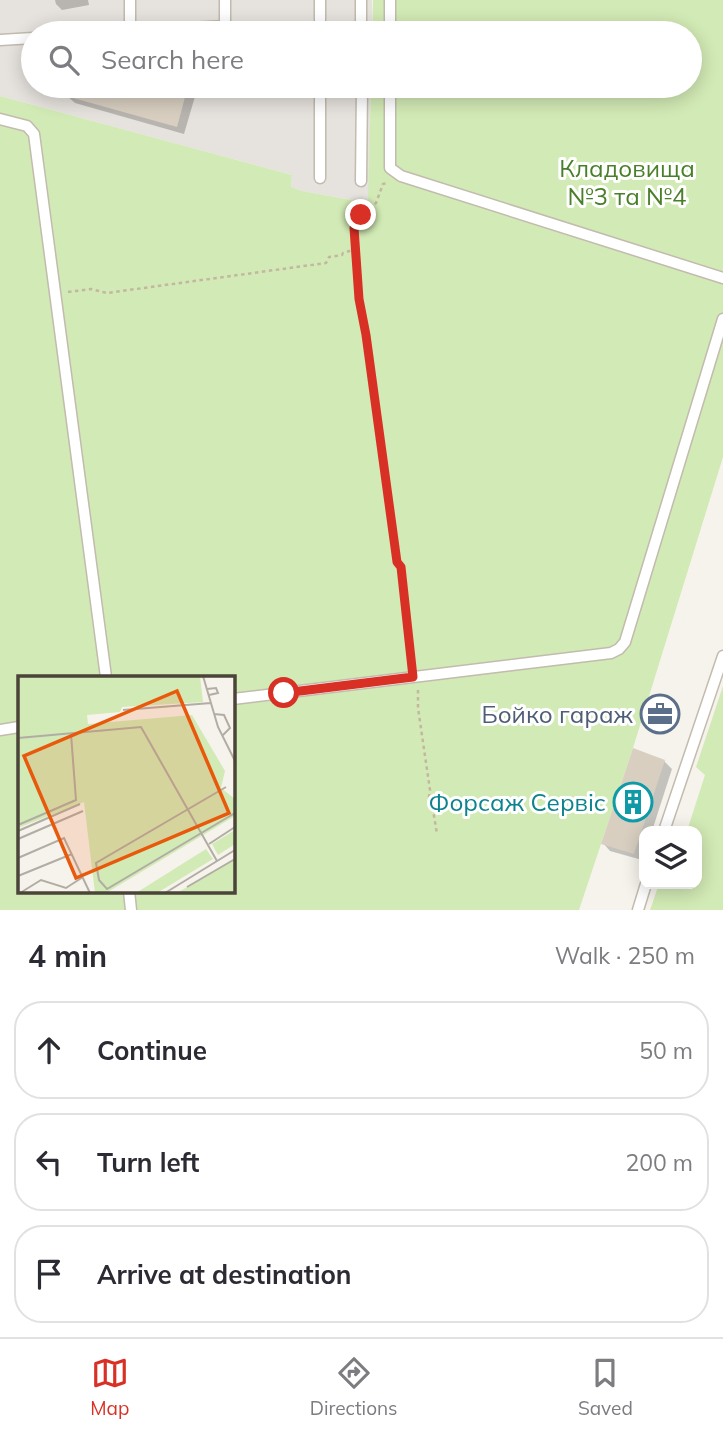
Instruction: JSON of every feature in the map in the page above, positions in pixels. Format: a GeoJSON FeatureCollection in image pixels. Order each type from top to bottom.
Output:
{"type":"FeatureCollection","features":[{"type":"Feature","properties":{"kind":"lane"},"geometry":{"type":"LineString","coordinates":[[130,0],[130,21]]}},
{"type":"Feature","properties":{"kind":"lane"},"geometry":{"type":"LineString","coordinates":[[225,0],[225,21]]}},
{"type":"Feature","properties":{"kind":"lane"},"geometry":{"type":"LineString","coordinates":[[320,0],[320,21]]}},
{"type":"Feature","properties":{"kind":"lane"},"geometry":{"type":"LineString","coordinates":[[361,0],[362,21]]}},
{"type":"Feature","properties":{"kind":"lane"},"geometry":{"type":"LineString","coordinates":[[390,0],[390,21]]}},
{"type":"Feature","properties":{"kind":"lane"},"geometry":{"type":"LineString","coordinates":[[0,40],[21,39]]}},
{"type":"Feature","properties":{"kind":"lane"},"geometry":{"type":"LineString","coordinates":[[320,98],[320,178]]}},
{"type":"Feature","properties":{"kind":"lane"},"geometry":{"type":"LineString","coordinates":[[361,181],[362,98]]}},
{"type":"Feature","properties":{"kind":"lane"},"geometry":{"type":"LineString","coordinates":[[390,98],[390,168],[401,176],[723,278]]}},
{"type":"Feature","properties":{"kind":"lane"},"geometry":{"type":"LineString","coordinates":[[0,120],[27,125],[34,134],[106,676]]}},
{"type":"Feature","properties":{"kind":"lane"},"geometry":{"type":"LineString","coordinates":[[234,699],[611,653],[619,649],[625,642],[723,319]]}},
{"type":"Feature","properties":{"kind":"lane"},"geometry":{"type":"LineString","coordinates":[[666,826],[723,656]]}},
{"type":"Feature","properties":{"kind":"lane"},"geometry":{"type":"LineString","coordinates":[[0,730],[18,727]]}},
{"type":"Feature","properties":{"kind":"lane"},"geometry":{"type":"LineString","coordinates":[[638,910],[644,889]]}},
{"type":"Feature","properties":{"kind":"lane"},"geometry":{"type":"LineString","coordinates":[[129,892],[131,910]]}},
{"type":"Feature","properties":{"kind":"path"},"geometry":{"type":"LineString","coordinates":[[394,171],[387,183],[383,184],[376,203],[361,215],[355,225],[359,299],[397,562],[401,567],[413,677],[418,689],[429,797],[436,834]]}},
{"type":"Feature","properties":{"kind":"path"},"geometry":{"type":"LineString","coordinates":[[55,293],[91,289],[107,293],[319,265],[326,263],[329,257],[356,249]]}},
{"type":"Feature","properties":{"kind":"shaded area"},"geometry":{"type":"Polygon","coordinates":[[[0,0],[372,0],[372,21],[21,21],[21,98],[371,98],[369,203],[302,191],[291,187],[292,175],[0,96],[0,0]]]}},
{"type":"Feature","properties":{"kind":"green space","name":"Кладовища №3 та №4"},"geometry":{"type":"Polygon","coordinates":[[[373,0],[723,0],[723,457],[633,748],[579,910],[0,910],[0,96],[292,175],[291,187],[302,191],[368,203],[371,98],[702,98],[702,21],[372,21],[373,0]]]}},
{"type":"Feature","properties":{"kind":"green space"},"geometry":{"type":"Polygon","coordinates":[[[723,686],[723,910],[650,910],[657,889],[702,889],[702,826],[689,826],[705,775],[696,767],[723,686]]]}},
{"type":"Feature","properties":{"kind":"building"},"geometry":{"type":"Polygon","coordinates":[[[73,98],[185,98],[177,127],[73,98]]]}},
{"type":"Feature","properties":{"kind":"building","name":"Форсаж Сервіс"},"geometry":{"type":"Polygon","coordinates":[[[633,748],[665,760],[643,826],[639,826],[639,839],[634,854],[601,844],[633,748]]]}},
{"type":"Feature","properties":{"kind":"place","name":"Бойко гараж"},"geometry":{"type":"Point","coordinates":[660,714]}},
{"type":"Feature","properties":{"kind":"place","name":"Форсаж Сервіс"},"geometry":{"type":"Point","coordinates":[633,802]}},
{"type":"Feature","properties":{"kind":"route"},"geometry":{"type":"LineString","coordinates":[[284,693],[413,677],[401,567],[397,562],[359,299],[354,228],[361,215]]}}]}
